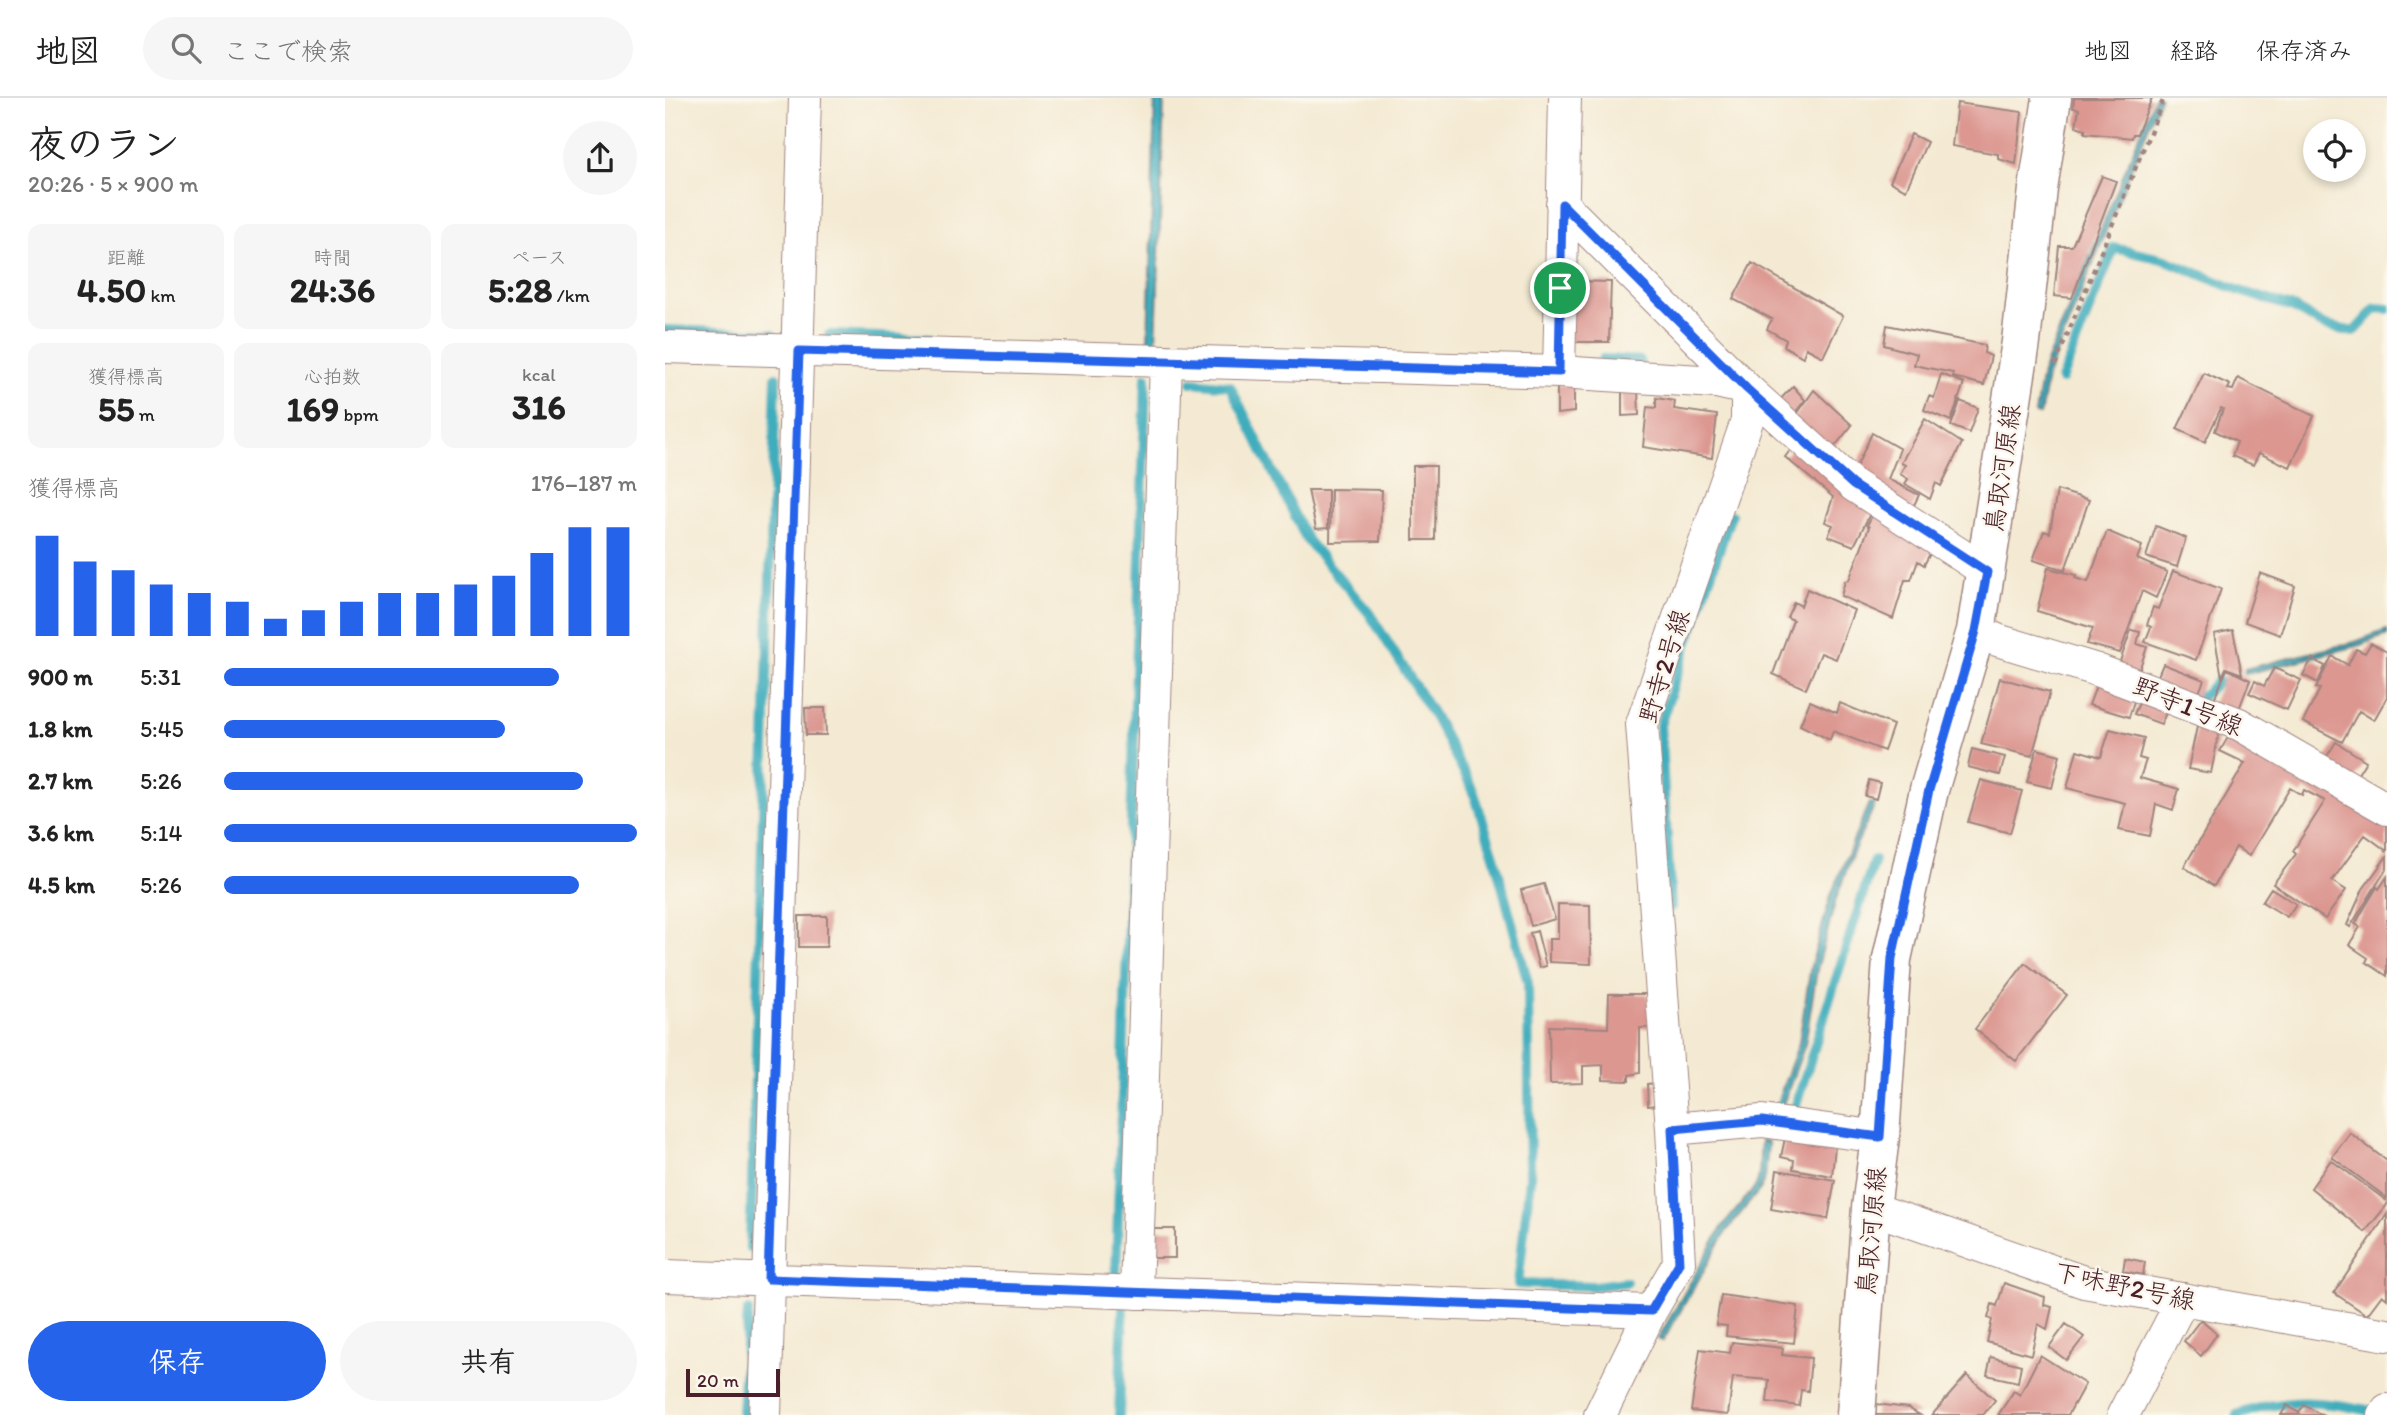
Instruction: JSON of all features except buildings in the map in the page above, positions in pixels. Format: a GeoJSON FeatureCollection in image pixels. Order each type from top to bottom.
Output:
{"type":"FeatureCollection","features":[{"type":"Feature","properties":{"kind":"main road","name":"鳥取河原線"},"geometry":{"type":"LineString","coordinates":[[1856,1415],[1892,958],[1929,790],[1976,631],[1987,572],[2021,342],[2038,189],[2052,98]]}},
{"type":"Feature","properties":{"kind":"street"},"geometry":{"type":"LineString","coordinates":[[765,1415],[805,98]]}},
{"type":"Feature","properties":{"kind":"street"},"geometry":{"type":"LineString","coordinates":[[1559,372],[1565,98]]}},
{"type":"Feature","properties":{"kind":"street"},"geometry":{"type":"LineString","coordinates":[[1562,204],[1747,389],[1853,485],[1987,572]]}},
{"type":"Feature","properties":{"kind":"street"},"geometry":{"type":"LineString","coordinates":[[665,347],[1559,372],[1716,382],[1747,389]]}},
{"type":"Feature","properties":{"kind":"street"},"geometry":{"type":"LineString","coordinates":[[1136,1293],[1166,361]]}},
{"type":"Feature","properties":{"kind":"street","name":"野寺2号線"},"geometry":{"type":"LineString","coordinates":[[1600,1415],[1651,1311],[1679,1263],[1672,1129],[1642,724],[1747,421],[1747,389]]}},
{"type":"Feature","properties":{"kind":"street","name":"野寺1号線"},"geometry":{"type":"LineString","coordinates":[[1976,631],[1997,640],[2094,669],[2239,724],[2387,808]]}},
{"type":"Feature","properties":{"kind":"street"},"geometry":{"type":"LineString","coordinates":[[1672,1129],[1762,1121],[1880,1137]]}},
{"type":"Feature","properties":{"kind":"street","name":"下味野2号線"},"geometry":{"type":"LineString","coordinates":[[1871,1208],[2084,1282],[2387,1335]]}},
{"type":"Feature","properties":{"kind":"street"},"geometry":{"type":"LineString","coordinates":[[665,1276],[1651,1311]]}},
{"type":"Feature","properties":{"kind":"street"},"geometry":{"type":"LineString","coordinates":[[2123,1415],[2183,1299]]}},
{"type":"Feature","properties":{"kind":"street"},"geometry":{"type":"LineString","coordinates":[[2384,1415],[2387,1410]]}},
{"type":"Feature","properties":{"kind":"path"},"geometry":{"type":"LineString","coordinates":[[2051,376],[2164,98]]}},
{"type":"Feature","properties":{"kind":"water"},"geometry":{"type":"Polygon","coordinates":[[[1155,98],[1164,98],[1156,345],[1148,345],[1155,98]]]}},
{"type":"Feature","properties":{"kind":"water"},"geometry":{"type":"Polygon","coordinates":[[[2155,98],[2160,98],[2047,376],[2040,415],[2035,414],[2042,373],[2155,98]]]}},
{"type":"Feature","properties":{"kind":"water"},"geometry":{"type":"Polygon","coordinates":[[[2387,630],[2387,635],[2357,646],[2245,674],[2245,669],[2355,642],[2387,630]]]}},
{"type":"Feature","properties":{"kind":"water"},"geometry":{"type":"Polygon","coordinates":[[[1869,803],[1875,804],[1853,852],[1836,899],[1817,969],[1805,1044],[1782,1107],[1776,1106],[1799,1043],[1811,966],[1831,895],[1869,803]]]}},
{"type":"Feature","properties":{"kind":"water"},"geometry":{"type":"Polygon","coordinates":[[[1761,1141],[1768,1142],[1765,1177],[1761,1188],[1727,1230],[1663,1341],[1658,1339],[1723,1226],[1756,1186],[1761,1141]]]}},
{"type":"Feature","properties":{"kind":"waterway"},"geometry":{"type":"LineString","coordinates":[[2061,380],[2114,248],[2166,260],[2240,291],[2292,307],[2325,326],[2354,332],[2376,308],[2387,309]]}},
{"type":"Feature","properties":{"kind":"waterway"},"geometry":{"type":"LineString","coordinates":[[665,330],[772,334]]}},
{"type":"Feature","properties":{"kind":"waterway"},"geometry":{"type":"LineString","coordinates":[[829,335],[930,339]]}},
{"type":"Feature","properties":{"kind":"waterway"},"geometry":{"type":"LineString","coordinates":[[1603,359],[1640,361]]}},
{"type":"Feature","properties":{"kind":"waterway"},"geometry":{"type":"LineString","coordinates":[[750,1248],[776,377]]}},
{"type":"Feature","properties":{"kind":"waterway"},"geometry":{"type":"LineString","coordinates":[[1116,1273],[1146,377]]}},
{"type":"Feature","properties":{"kind":"waterway"},"geometry":{"type":"LineString","coordinates":[[1192,382],[1230,386],[1307,540],[1369,613],[1434,716],[1473,790],[1495,859],[1528,983],[1530,1179],[1518,1284],[1594,1286],[1626,1282]]}},
{"type":"Feature","properties":{"kind":"waterway"},"geometry":{"type":"LineString","coordinates":[[1671,907],[1660,725],[1731,515]]}},
{"type":"Feature","properties":{"kind":"waterway"},"geometry":{"type":"LineString","coordinates":[[2197,701],[2218,681]]}},
{"type":"Feature","properties":{"kind":"waterway"},"geometry":{"type":"LineString","coordinates":[[1795,1108],[1874,860]]}},
{"type":"Feature","properties":{"kind":"waterway"},"geometry":{"type":"LineString","coordinates":[[1119,1415],[1123,1308]]}},
{"type":"Feature","properties":{"kind":"waterway"},"geometry":{"type":"LineString","coordinates":[[742,1415],[748,1311]]}},
{"type":"Feature","properties":{"kind":"waterway"},"geometry":{"type":"LineString","coordinates":[[2237,1415],[2272,1405],[2304,1402],[2372,1411]]}},
{"type":"Feature","properties":{"kind":"route"},"geometry":{"type":"LineString","coordinates":[[1562,204],[1747,389],[1853,485],[1987,572],[1976,631],[1929,790],[1892,958],[1880,1137],[1762,1121],[1672,1129],[1679,1263],[1651,1311],[768,1279],[799,351],[1559,372],[1560,288],[1562,204]]}}]}
